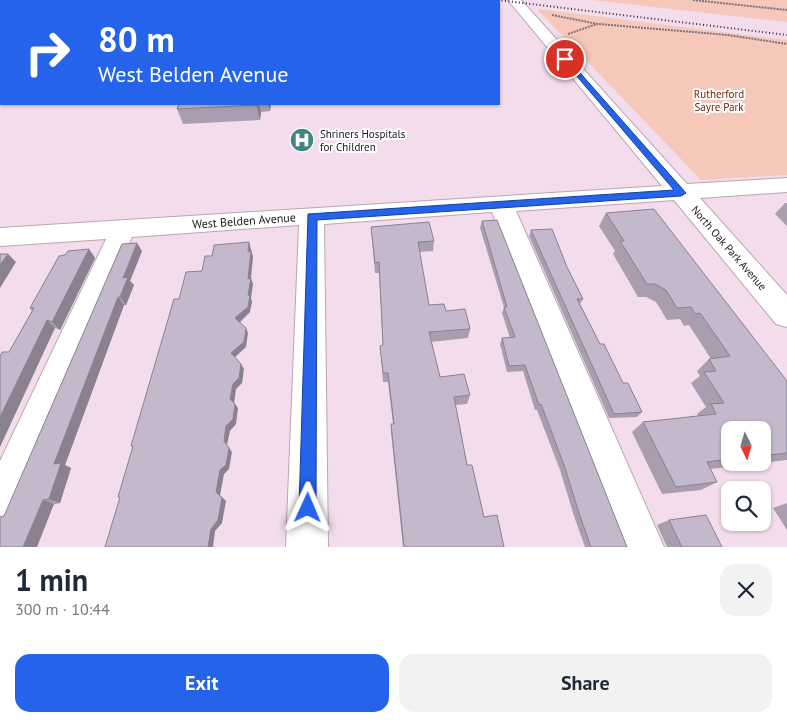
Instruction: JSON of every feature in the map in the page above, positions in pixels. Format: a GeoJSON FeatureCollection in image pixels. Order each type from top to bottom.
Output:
{"type":"FeatureCollection","features":[{"type":"Feature","properties":{"kind":"street","name":"North Oak Park Avenue"},"geometry":{"type":"LineString","coordinates":[[514,0],[787,315]]}},
{"type":"Feature","properties":{"kind":"street","name":"West Belden Avenue"},"geometry":{"type":"LineString","coordinates":[[0,237],[787,185]]}},
{"type":"Feature","properties":{"kind":"street"},"geometry":{"type":"LineString","coordinates":[[500,204],[643,547]]}},
{"type":"Feature","properties":{"kind":"street"},"geometry":{"type":"LineString","coordinates":[[307,547],[312,216]]}},
{"type":"Feature","properties":{"kind":"street"},"geometry":{"type":"LineString","coordinates":[[0,506],[123,229]]}},
{"type":"Feature","properties":{"kind":"path"},"geometry":{"type":"LineString","coordinates":[[694,0],[787,10]]}},
{"type":"Feature","properties":{"kind":"path"},"geometry":{"type":"LineString","coordinates":[[552,15],[598,24],[728,35],[787,44]]}},
{"type":"Feature","properties":{"kind":"path"},"geometry":{"type":"LineString","coordinates":[[564,36],[598,24]]}},
{"type":"Feature","properties":{"kind":"green space"},"geometry":{"type":"Polygon","coordinates":[[[592,0],[787,0],[787,22],[592,0]]]}},
{"type":"Feature","properties":{"kind":"green space","name":"Rutherford Sayre Park"},"geometry":{"type":"Polygon","coordinates":[[[537,9],[787,40],[787,175],[701,180],[537,9]]]}},
{"type":"Feature","properties":{"kind":"building"},"geometry":{"type":"Polygon","coordinates":[[[179,105],[256,105],[177,109],[179,105]]]}},
{"type":"Feature","properties":{"kind":"building"},"geometry":{"type":"Polygon","coordinates":[[[654,209],[787,381],[787,453],[771,455],[771,421],[721,421],[721,460],[707,462],[717,482],[676,487],[643,422],[716,414],[711,404],[724,403],[704,372],[716,371],[709,359],[730,356],[700,313],[695,314],[691,307],[677,308],[666,290],[655,284],[647,284],[620,241],[624,241],[606,213],[654,209]]]}},
{"type":"Feature","properties":{"kind":"building"},"geometry":{"type":"Polygon","coordinates":[[[497,220],[627,547],[591,547],[564,465],[525,365],[509,366],[502,338],[515,337],[504,307],[507,307],[482,221],[497,220]]]}},
{"type":"Feature","properties":{"kind":"building"},"geometry":{"type":"Polygon","coordinates":[[[429,222],[434,241],[418,242],[429,305],[444,304],[446,311],[465,309],[470,329],[429,332],[440,377],[464,374],[470,395],[454,397],[467,465],[472,465],[484,517],[497,515],[504,547],[404,547],[391,424],[394,424],[388,373],[383,373],[380,346],[383,345],[379,262],[375,263],[371,227],[429,222]]]}},
{"type":"Feature","properties":{"kind":"building"},"geometry":{"type":"Polygon","coordinates":[[[552,229],[567,267],[583,299],[577,299],[600,344],[604,344],[623,383],[628,383],[642,412],[614,414],[531,230],[552,229]]]}},
{"type":"Feature","properties":{"kind":"building"},"geometry":{"type":"Polygon","coordinates":[[[249,242],[248,252],[251,251],[248,279],[251,278],[248,307],[235,318],[246,328],[244,342],[231,353],[241,364],[239,378],[233,384],[230,399],[235,404],[233,419],[226,426],[224,441],[229,448],[226,465],[220,470],[216,492],[222,498],[218,520],[211,529],[208,547],[105,547],[120,497],[118,497],[133,446],[131,446],[174,299],[179,299],[186,272],[202,271],[205,256],[212,256],[214,245],[249,242]]]}},
{"type":"Feature","properties":{"kind":"building"},"geometry":{"type":"Polygon","coordinates":[[[137,243],[123,278],[128,277],[120,297],[118,297],[54,464],[61,463],[49,499],[43,500],[23,547],[0,547],[0,517],[4,516],[122,244],[137,243]]]}},
{"type":"Feature","properties":{"kind":"building"},"geometry":{"type":"Polygon","coordinates":[[[89,249],[52,322],[47,320],[0,417],[0,356],[2,352],[9,352],[34,308],[30,308],[59,256],[65,255],[68,251],[89,249]]]}},
{"type":"Feature","properties":{"kind":"building"},"geometry":{"type":"Polygon","coordinates":[[[0,254],[8,254],[0,265],[0,254]]]}},
{"type":"Feature","properties":{"kind":"building"},"geometry":{"type":"Polygon","coordinates":[[[706,515],[722,547],[682,547],[669,520],[706,515]]]}},
{"type":"Feature","properties":{"kind":"railway"},"geometry":{"type":"LineString","coordinates":[[500,0],[787,35]]}},
{"type":"Feature","properties":{"kind":"place","name":"Shriners Hospitals for Children"},"geometry":{"type":"Point","coordinates":[302,140]}},
{"type":"Feature","properties":{"kind":"route"},"geometry":{"type":"LineString","coordinates":[[308,508],[312,216],[681,193],[565,59]]}}]}
